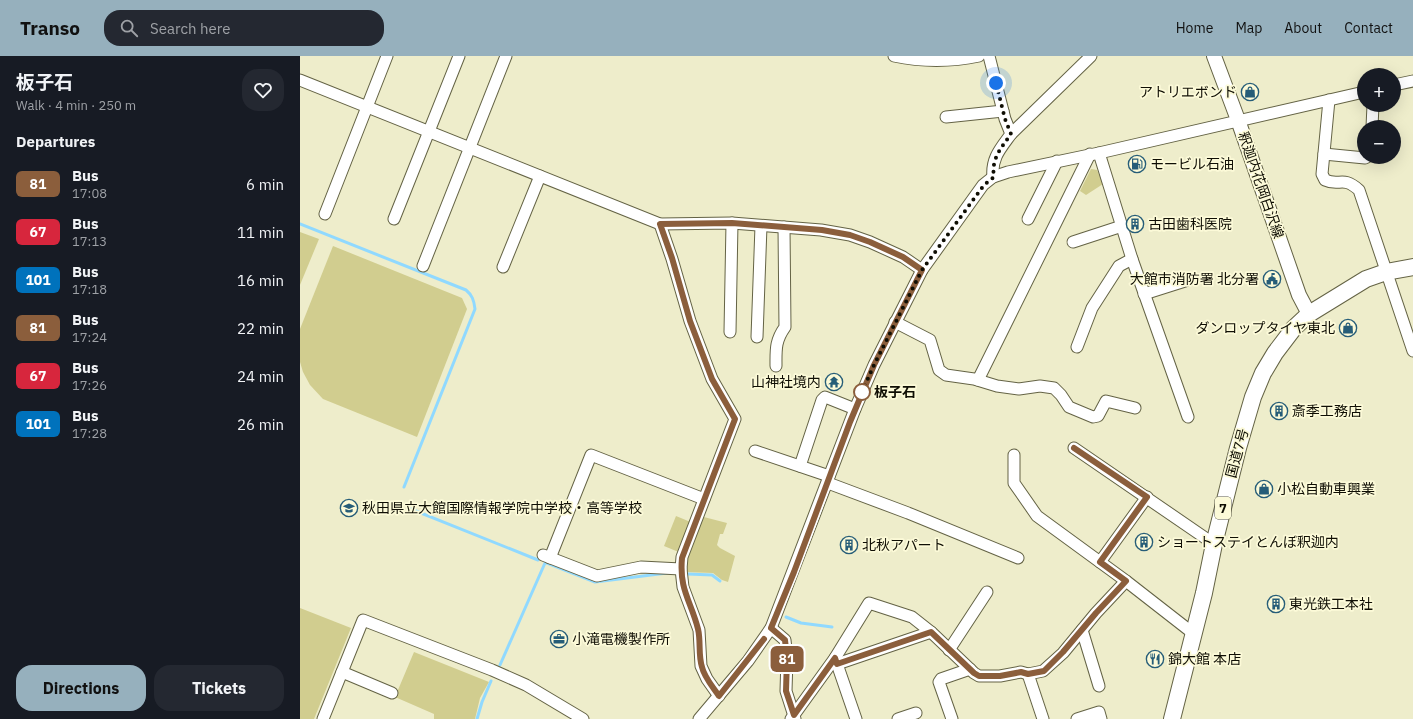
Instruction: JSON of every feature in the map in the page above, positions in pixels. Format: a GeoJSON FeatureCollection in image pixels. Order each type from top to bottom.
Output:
{"type":"FeatureCollection","features":[{"type":"Feature","properties":{"kind":"highway","name":"国道7号"},"geometry":{"type":"LineString","coordinates":[[1172,719],[1204,593],[1214,544],[1238,448],[1253,397],[1263,373],[1275,353],[1294,328],[1309,314],[1366,279],[1386,272],[1413,267]]}},
{"type":"Feature","properties":{"kind":"main road","name":"釈迦内花岡白沢線"},"geometry":{"type":"LineString","coordinates":[[1214,56],[1238,120],[1299,296],[1309,314]]}},
{"type":"Feature","properties":{"kind":"street"},"geometry":{"type":"LineString","coordinates":[[325,214],[387,56]]}},
{"type":"Feature","properties":{"kind":"street"},"geometry":{"type":"LineString","coordinates":[[394,220],[459,56]]}},
{"type":"Feature","properties":{"kind":"street"},"geometry":{"type":"LineString","coordinates":[[424,266],[506,56]]}},
{"type":"Feature","properties":{"kind":"street"},"geometry":{"type":"LineString","coordinates":[[894,56],[915,60],[979,56]]}},
{"type":"Feature","properties":{"kind":"street"},"geometry":{"type":"LineString","coordinates":[[989,56],[1003,111],[1011,134]]}},
{"type":"Feature","properties":{"kind":"street"},"geometry":{"type":"LineString","coordinates":[[994,177],[993,171],[995,158],[1011,134],[1091,56]]}},
{"type":"Feature","properties":{"kind":"street"},"geometry":{"type":"LineString","coordinates":[[300,80],[660,224],[732,223],[822,230],[850,235],[870,242],[903,257],[922,270]]}},
{"type":"Feature","properties":{"kind":"street"},"geometry":{"type":"LineString","coordinates":[[1401,84],[1413,81]]}},
{"type":"Feature","properties":{"kind":"street"},"geometry":{"type":"LineString","coordinates":[[699,719],[748,661],[771,628],[855,409],[874,365],[922,270],[984,185],[994,177],[1008,172],[1094,154],[1357,94]]}},
{"type":"Feature","properties":{"kind":"street"},"geometry":{"type":"LineString","coordinates":[[1329,100],[1322,174],[1325,180],[1330,183],[1347,181],[1359,190],[1413,351]]}},
{"type":"Feature","properties":{"kind":"street"},"geometry":{"type":"LineString","coordinates":[[946,117],[1003,111]]}},
{"type":"Feature","properties":{"kind":"street"},"geometry":{"type":"LineString","coordinates":[[1094,154],[1122,226],[1144,294],[1188,416]]}},
{"type":"Feature","properties":{"kind":"street"},"geometry":{"type":"LineString","coordinates":[[978,380],[1094,154]]}},
{"type":"Feature","properties":{"kind":"street"},"geometry":{"type":"LineString","coordinates":[[1324,154],[1357,157]]}},
{"type":"Feature","properties":{"kind":"street"},"geometry":{"type":"LineString","coordinates":[[1028,219],[1057,161]]}},
{"type":"Feature","properties":{"kind":"street"},"geometry":{"type":"LineString","coordinates":[[503,267],[540,176]]}},
{"type":"Feature","properties":{"kind":"street"},"geometry":{"type":"LineString","coordinates":[[730,332],[732,223]]}},
{"type":"Feature","properties":{"kind":"street"},"geometry":{"type":"LineString","coordinates":[[660,224],[672,258],[690,321],[709,372],[735,419],[682,558],[681,569],[683,587],[699,630],[702,666],[707,679],[719,696]]}},
{"type":"Feature","properties":{"kind":"street"},"geometry":{"type":"LineString","coordinates":[[757,337],[761,226]]}},
{"type":"Feature","properties":{"kind":"street"},"geometry":{"type":"LineString","coordinates":[[1074,242],[1122,226]]}},
{"type":"Feature","properties":{"kind":"street"},"geometry":{"type":"LineString","coordinates":[[776,366],[776,345],[780,334],[785,327],[784,227]]}},
{"type":"Feature","properties":{"kind":"street"},"geometry":{"type":"LineString","coordinates":[[1077,347],[1092,308],[1119,266],[1132,259]]}},
{"type":"Feature","properties":{"kind":"street"},"geometry":{"type":"LineString","coordinates":[[1144,294],[1185,281]]}},
{"type":"Feature","properties":{"kind":"street"},"geometry":{"type":"LineString","coordinates":[[895,322],[930,340],[939,370],[946,375],[1019,389],[1040,386],[1054,388],[1069,407],[1093,417],[1098,416],[1106,401],[1135,408]]}},
{"type":"Feature","properties":{"kind":"street"},"geometry":{"type":"LineString","coordinates":[[800,466],[822,400],[826,397],[855,409]]}},
{"type":"Feature","properties":{"kind":"street"},"geometry":{"type":"LineString","coordinates":[[1074,448],[1214,544]]}},
{"type":"Feature","properties":{"kind":"street"},"geometry":{"type":"LineString","coordinates":[[755,451],[800,466],[908,513],[1018,558]]}},
{"type":"Feature","properties":{"kind":"street"},"geometry":{"type":"LineString","coordinates":[[1014,454],[1014,483],[1037,516],[1126,581],[1194,634]]}},
{"type":"Feature","properties":{"kind":"street"},"geometry":{"type":"LineString","coordinates":[[681,569],[641,567],[597,576],[546,557],[591,455],[704,499]]}},
{"type":"Feature","properties":{"kind":"street"},"geometry":{"type":"LineString","coordinates":[[1100,562],[1147,497]]}},
{"type":"Feature","properties":{"kind":"street"},"geometry":{"type":"LineString","coordinates":[[793,718],[836,661],[869,603],[912,618],[931,632],[979,676],[1000,676],[1021,672],[1028,674],[1044,671],[1063,652],[1096,613],[1126,581]]}},
{"type":"Feature","properties":{"kind":"street"},"geometry":{"type":"LineString","coordinates":[[949,650],[987,592]]}},
{"type":"Feature","properties":{"kind":"street"},"geometry":{"type":"LineString","coordinates":[[323,719],[364,620],[506,676],[532,688],[583,719]]}},
{"type":"Feature","properties":{"kind":"street"},"geometry":{"type":"LineString","coordinates":[[771,628],[785,640],[787,658],[786,691],[793,718]]}},
{"type":"Feature","properties":{"kind":"street"},"geometry":{"type":"LineString","coordinates":[[1082,630],[1099,686]]}},
{"type":"Feature","properties":{"kind":"street"},"geometry":{"type":"LineString","coordinates":[[836,661],[931,632]]}},
{"type":"Feature","properties":{"kind":"street"},"geometry":{"type":"LineString","coordinates":[[836,661],[856,719]]}},
{"type":"Feature","properties":{"kind":"street"},"geometry":{"type":"LineString","coordinates":[[952,719],[939,682],[970,669]]}},
{"type":"Feature","properties":{"kind":"street"},"geometry":{"type":"LineString","coordinates":[[342,672],[392,693]]}},
{"type":"Feature","properties":{"kind":"street"},"geometry":{"type":"LineString","coordinates":[[1028,674],[1043,719]]}},
{"type":"Feature","properties":{"kind":"street"},"geometry":{"type":"LineString","coordinates":[[1077,719],[1099,712],[1101,719]]}},
{"type":"Feature","properties":{"kind":"street"},"geometry":{"type":"LineString","coordinates":[[898,719],[916,713]]}},
{"type":"Feature","properties":{"kind":"shaded area"},"geometry":{"type":"Polygon","coordinates":[[[1091,169],[1097,170],[1103,184],[1086,195],[1080,191],[1091,169]]]}},
{"type":"Feature","properties":{"kind":"shaded area"},"geometry":{"type":"Polygon","coordinates":[[[300,232],[319,239],[300,285],[300,232]]]}},
{"type":"Feature","properties":{"kind":"shaded area"},"geometry":{"type":"Polygon","coordinates":[[[333,246],[462,298],[467,309],[417,437],[323,399],[310,385],[303,372],[300,362],[300,329],[333,246]]]}},
{"type":"Feature","properties":{"kind":"shaded area"},"geometry":{"type":"Polygon","coordinates":[[[676,516],[693,523],[681,553],[664,546],[676,516]]]}},
{"type":"Feature","properties":{"kind":"shaded area"},"geometry":{"type":"Polygon","coordinates":[[[700,516],[727,523],[723,534],[720,534],[717,545],[735,556],[728,582],[722,580],[713,573],[684,572],[684,559],[700,516]]]}},
{"type":"Feature","properties":{"kind":"shaded area"},"geometry":{"type":"Polygon","coordinates":[[[300,608],[351,628],[314,719],[300,719],[300,608]]]}},
{"type":"Feature","properties":{"kind":"shaded area"},"geometry":{"type":"Polygon","coordinates":[[[414,652],[489,682],[480,698],[475,719],[434,719],[434,714],[395,697],[414,652]]]}},
{"type":"Feature","properties":{"kind":"waterway"},"geometry":{"type":"LineString","coordinates":[[300,224],[466,290],[470,294],[474,303],[475,309],[404,487]]}},
{"type":"Feature","properties":{"kind":"waterway"},"geometry":{"type":"LineString","coordinates":[[411,509],[538,560]]}},
{"type":"Feature","properties":{"kind":"waterway"},"geometry":{"type":"LineString","coordinates":[[500,665],[545,563]]}},
{"type":"Feature","properties":{"kind":"waterway"},"geometry":{"type":"LineString","coordinates":[[547,563],[595,582],[667,573]]}},
{"type":"Feature","properties":{"kind":"waterway"},"geometry":{"type":"LineString","coordinates":[[688,574],[712,575],[720,581]]}},
{"type":"Feature","properties":{"kind":"waterway"},"geometry":{"type":"LineString","coordinates":[[786,617],[801,623],[832,627]]}},
{"type":"Feature","properties":{"kind":"waterway"},"geometry":{"type":"LineString","coordinates":[[477,719],[491,681]]}},
{"type":"Feature","properties":{"kind":"bus line","name":"81"},"geometry":{"type":"LineString","coordinates":[[764,639],[719,696],[707,679],[702,666],[699,630],[683,587],[681,569],[682,558],[735,419],[712,379],[690,321],[672,258],[660,224],[732,223],[822,230],[850,235],[870,242],[903,257],[922,270],[874,365],[860,398],[829,476],[828,483],[794,572],[771,628],[785,640],[787,658],[786,691],[794,715],[835,658],[837,664],[931,632],[979,676],[1000,676],[1021,672],[1028,674],[1044,671],[1063,652],[1096,613],[1126,581],[1100,562],[1147,497],[1074,448]]}},
{"type":"Feature","properties":{"kind":"place","name":"アトリエボンド"},"geometry":{"type":"Point","coordinates":[1250,92]}},
{"type":"Feature","properties":{"kind":"place","name":"モービル石油"},"geometry":{"type":"Point","coordinates":[1137,164]}},
{"type":"Feature","properties":{"kind":"place","name":"古田歯科医院"},"geometry":{"type":"Point","coordinates":[1135,224]}},
{"type":"Feature","properties":{"kind":"place","name":"大館市消防署 北分署"},"geometry":{"type":"Point","coordinates":[1272,279]}},
{"type":"Feature","properties":{"kind":"place","name":"ダンロップタイヤ東北"},"geometry":{"type":"Point","coordinates":[1348,328]}},
{"type":"Feature","properties":{"kind":"place","name":"山神社境内"},"geometry":{"type":"Point","coordinates":[834,382]}},
{"type":"Feature","properties":{"kind":"place","name":"板子石"},"geometry":{"type":"Point","coordinates":[862,392]}},
{"type":"Feature","properties":{"kind":"place","name":"斎季工務店"},"geometry":{"type":"Point","coordinates":[1279,411]}},
{"type":"Feature","properties":{"kind":"place","name":"小松自動車興業"},"geometry":{"type":"Point","coordinates":[1264,489]}},
{"type":"Feature","properties":{"kind":"place","name":"秋田県立大館国際情報学院中学校・高等学校"},"geometry":{"type":"Point","coordinates":[349,508]}},
{"type":"Feature","properties":{"kind":"place","name":"ショートステイとんぼ釈迦内"},"geometry":{"type":"Point","coordinates":[1144,542]}},
{"type":"Feature","properties":{"kind":"place","name":"北秋アパート"},"geometry":{"type":"Point","coordinates":[849,545]}},
{"type":"Feature","properties":{"kind":"place","name":"東光鉄工本社"},"geometry":{"type":"Point","coordinates":[1276,604]}},
{"type":"Feature","properties":{"kind":"place","name":"小滝電機製作所"},"geometry":{"type":"Point","coordinates":[559,639]}},
{"type":"Feature","properties":{"kind":"place","name":"錦大館 本店"},"geometry":{"type":"Point","coordinates":[1155,659]}},
{"type":"Feature","properties":{"kind":"route"},"geometry":{"type":"LineString","coordinates":[[862,392],[922,270],[984,185],[994,177],[993,171],[995,158],[1011,134],[1005,119],[996,83]]}}]}
